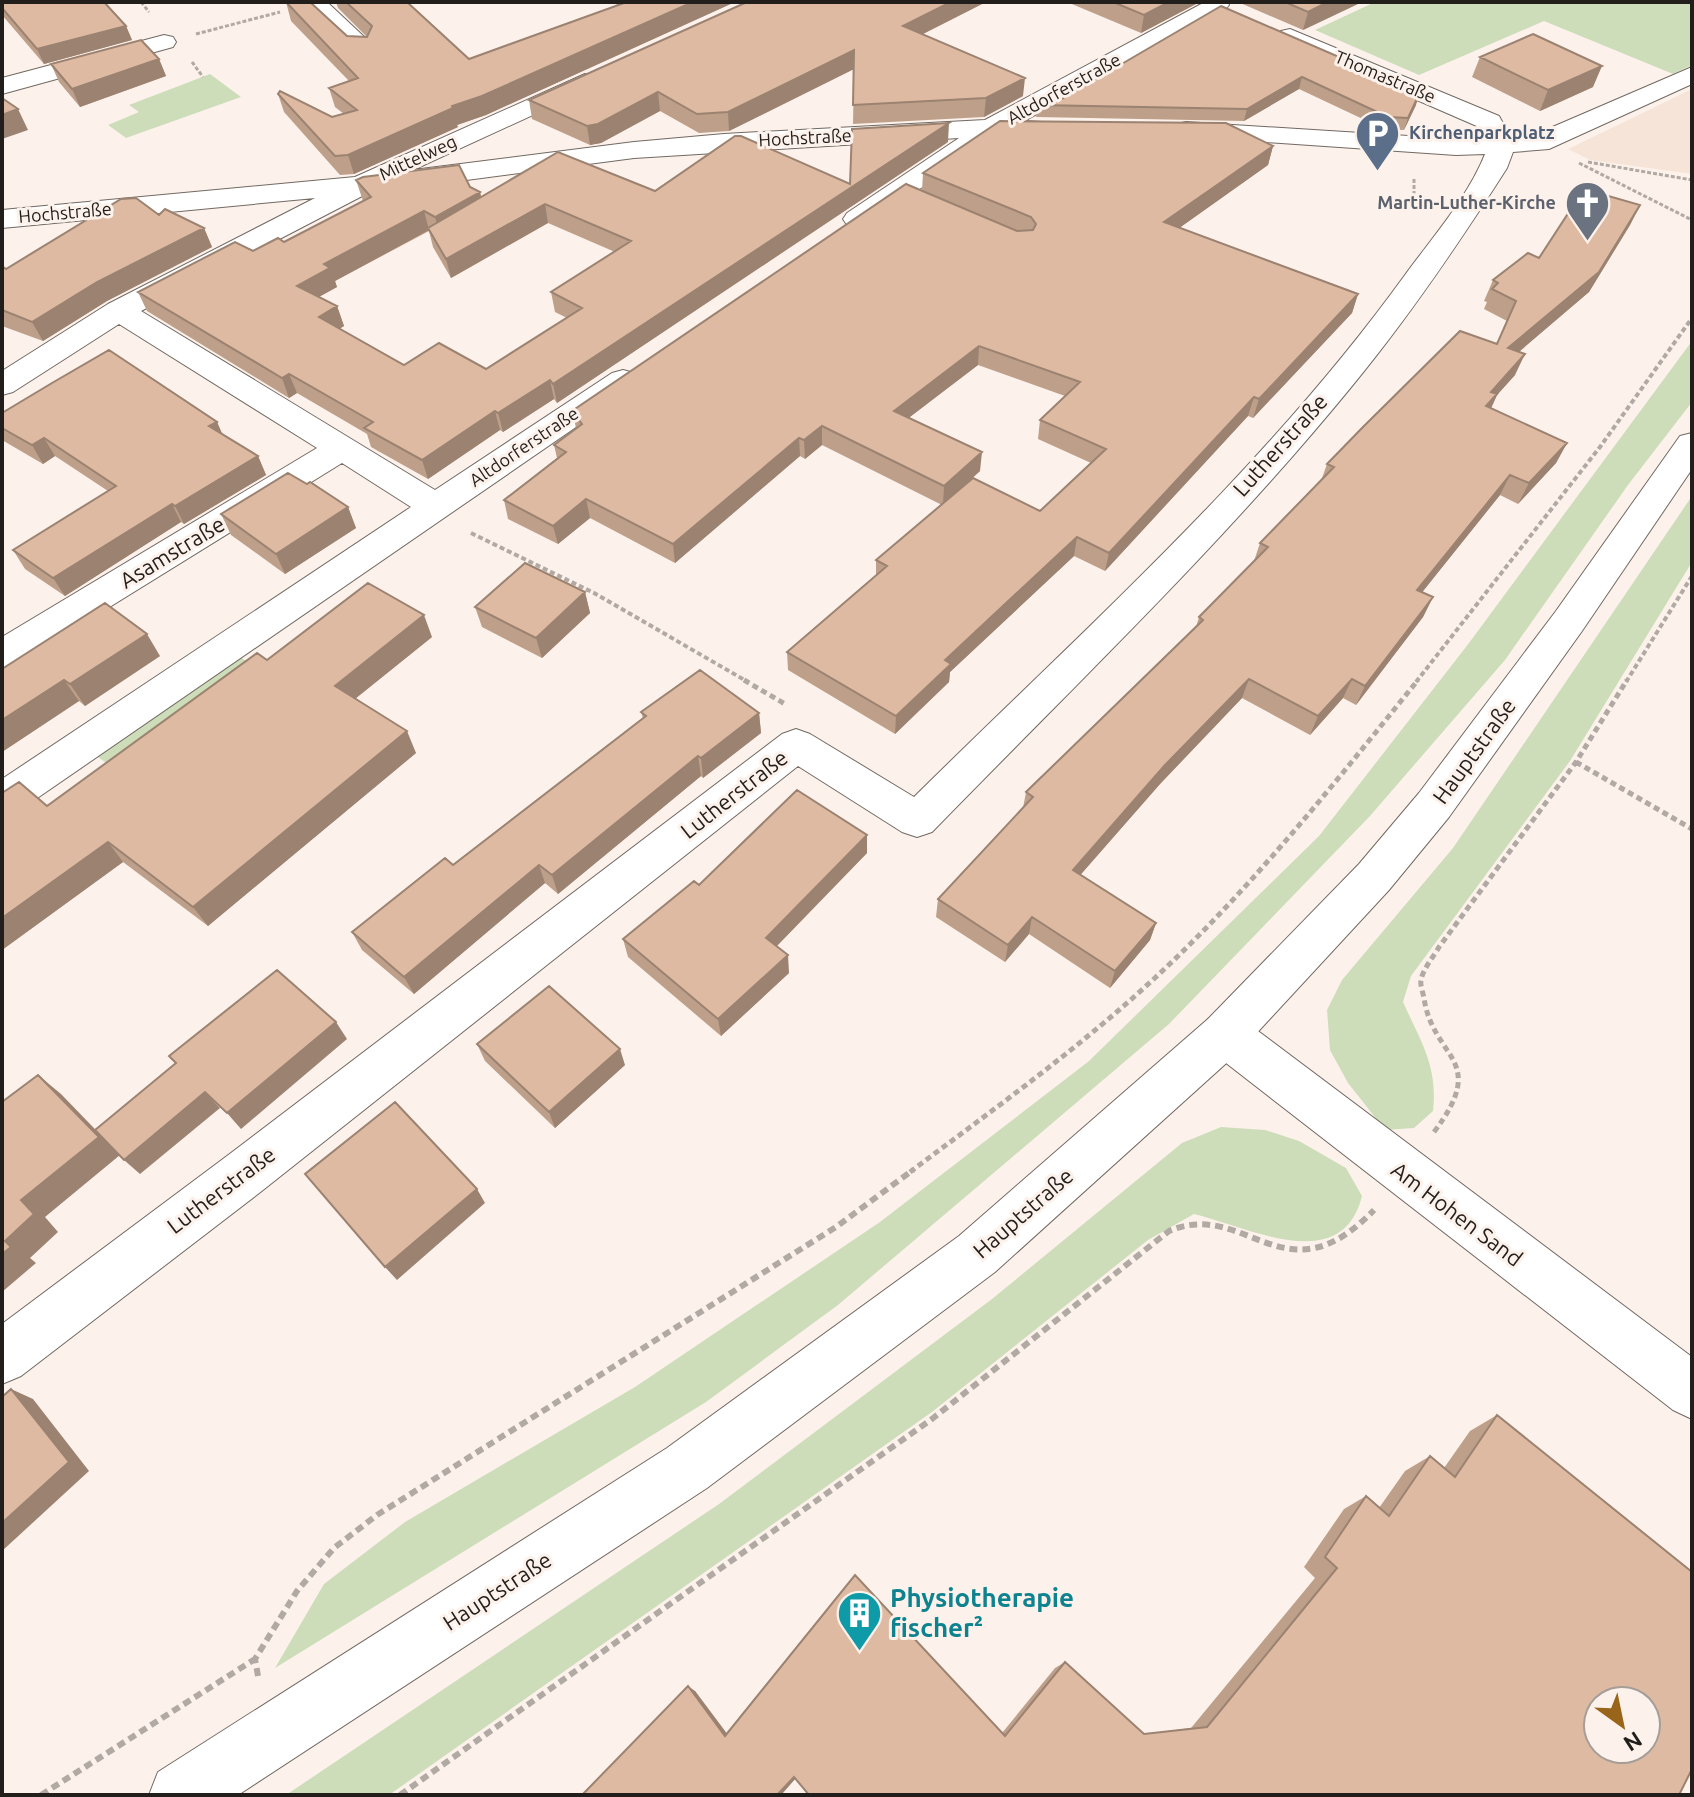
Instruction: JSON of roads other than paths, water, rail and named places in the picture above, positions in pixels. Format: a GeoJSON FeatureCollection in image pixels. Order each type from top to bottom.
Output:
{"type":"FeatureCollection","features":[{"type":"Feature","properties":{"kind":"street"},"geometry":{"type":"LineString","coordinates":[[315,2],[363,47]]}},
{"type":"Feature","properties":{"kind":"street"},"geometry":{"type":"LineString","coordinates":[[1214,3],[1246,17]]}},
{"type":"Feature","properties":{"kind":"street","name":"Altdorferstraße"},"geometry":{"type":"LineString","coordinates":[[832,236],[991,128],[1214,3]]}},
{"type":"Feature","properties":{"kind":"street","name":"Thomastraße"},"geometry":{"type":"LineString","coordinates":[[1274,29],[1490,122],[1501,147]]}},
{"type":"Feature","properties":{"kind":"street"},"geometry":{"type":"LineString","coordinates":[[4,82],[164,42]]}},
{"type":"Feature","properties":{"kind":"street","name":"Mittelweg"},"geometry":{"type":"LineString","coordinates":[[2,385],[119,311],[362,185],[603,74]]}},
{"type":"Feature","properties":{"kind":"street"},"geometry":{"type":"LineString","coordinates":[[1164,130],[1501,147],[1539,143],[1692,75]]}},
{"type":"Feature","properties":{"kind":"street","name":"Hochstraße"},"geometry":{"type":"LineString","coordinates":[[2,219],[362,185],[684,145],[991,128],[1073,129]]}},
{"type":"Feature","properties":{"kind":"street","name":"Lutherstraße"},"geometry":{"type":"LineString","coordinates":[[2,1357],[245,1173],[796,745],[917,820],[1189,545],[1318,405],[1418,279],[1493,168],[1501,147]]}},
{"type":"Feature","properties":{"kind":"street"},"geometry":{"type":"LineString","coordinates":[[119,311],[342,448],[433,510]]}},
{"type":"Feature","properties":{"kind":"street","name":"Altdorferstraße"},"geometry":{"type":"LineString","coordinates":[[2,800],[648,362]]}},
{"type":"Feature","properties":{"kind":"street","name":"Hauptstraße"},"geometry":{"type":"LineString","coordinates":[[181,1795],[687,1468],[977,1254],[1225,1034],[1374,877],[1434,805],[1569,621],[1692,444]]}},
{"type":"Feature","properties":{"kind":"street","name":"Asamstraße"},"geometry":{"type":"LineString","coordinates":[[2,655],[342,448]]}},
{"type":"Feature","properties":{"kind":"street","name":"Am Hohen Sand"},"geometry":{"type":"LineString","coordinates":[[1225,1034],[1692,1391]]}},
{"type":"Feature","properties":{"kind":"place","name":"Kirchenparkplatz"},"geometry":{"type":"Point","coordinates":[1378,172]}},
{"type":"Feature","properties":{"kind":"place","name":"Martin-Luther-Kirche"},"geometry":{"type":"Point","coordinates":[1587,242]}},
{"type":"Feature","properties":{"kind":"place","name":"Physiotherapie fischer²"},"geometry":{"type":"Point","coordinates":[859,1652]}}]}
